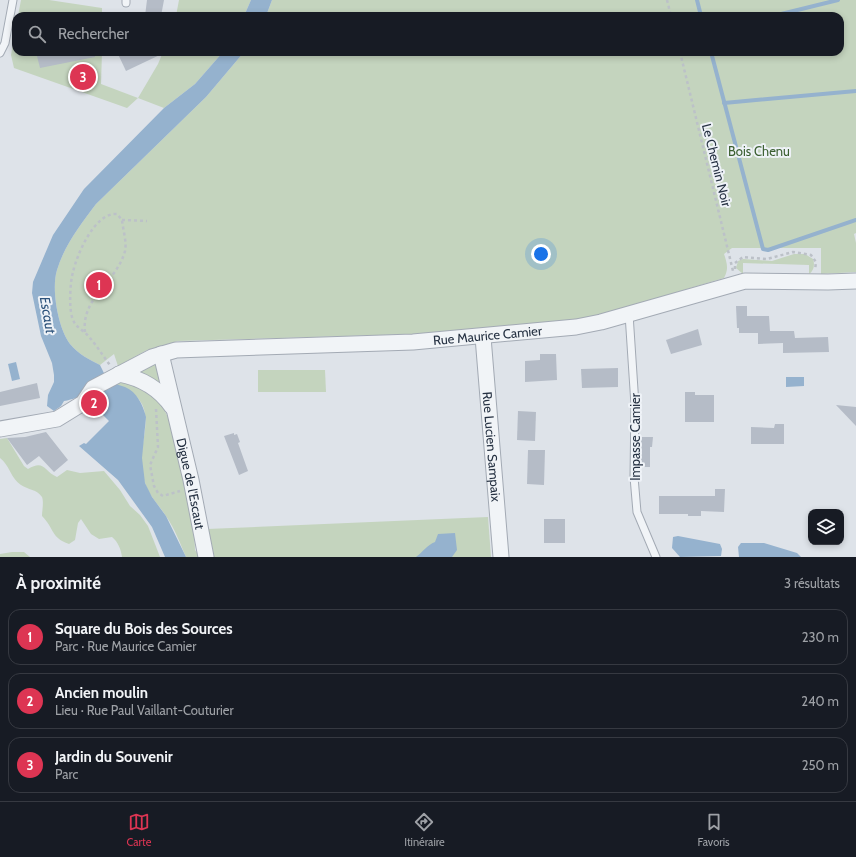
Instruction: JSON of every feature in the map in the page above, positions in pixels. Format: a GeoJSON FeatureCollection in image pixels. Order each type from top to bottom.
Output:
{"type":"FeatureCollection","features":[{"type":"Feature","properties":{"kind":"street","name":"Rue Maurice Camier"},"geometry":{"type":"LineString","coordinates":[[0,429],[57,419],[78,407],[88,397],[93,388],[114,376],[161,354],[176,350],[413,342],[483,337],[584,326],[752,280],[812,282],[856,281]]}},
{"type":"Feature","properties":{"kind":"street","name":"Rue Lucien Sampaix"},"geometry":{"type":"LineString","coordinates":[[483,337],[501,557]]}},
{"type":"Feature","properties":{"kind":"street","name":"Digue de l'Escaut"},"geometry":{"type":"LineString","coordinates":[[161,354],[194,497],[206,557]]}},
{"type":"Feature","properties":{"kind":"street","name":"Digue de l'Escaut"},"geometry":{"type":"LineString","coordinates":[[114,376],[134,377],[150,386],[164,396],[174,411]]}},
{"type":"Feature","properties":{"kind":"lane"},"geometry":{"type":"LineString","coordinates":[[0,53],[4,43],[13,0]]}},
{"type":"Feature","properties":{"kind":"lane","name":"Impasse Camier"},"geometry":{"type":"LineString","coordinates":[[629,314],[635,405],[634,477],[637,512],[656,557]]}},
{"type":"Feature","properties":{"kind":"path"},"geometry":{"type":"LineString","coordinates":[[667,0],[670,12]]}},
{"type":"Feature","properties":{"kind":"path","name":"Le Chemin Noir"},"geometry":{"type":"LineString","coordinates":[[681,56],[730,258],[739,283]]}},
{"type":"Feature","properties":{"kind":"path"},"geometry":{"type":"LineString","coordinates":[[85,332],[86,313],[90,304],[115,272],[124,252],[122,220],[120,216],[113,214],[102,218],[97,222],[86,239],[74,268],[71,313],[76,325],[85,332],[114,376]]}},
{"type":"Feature","properties":{"kind":"path"},"geometry":{"type":"LineString","coordinates":[[122,220],[147,221]]}},
{"type":"Feature","properties":{"kind":"path"},"geometry":{"type":"LineString","coordinates":[[730,258],[737,260],[743,257],[767,260],[794,252],[805,253],[811,255],[816,262],[812,282]]}},
{"type":"Feature","properties":{"kind":"path"},"geometry":{"type":"LineString","coordinates":[[737,260],[734,268],[739,283]]}},
{"type":"Feature","properties":{"kind":"path"},"geometry":{"type":"LineString","coordinates":[[157,403],[158,447],[150,465],[154,486],[158,494],[163,496],[168,496],[177,491],[194,497]]}},
{"type":"Feature","properties":{"kind":"green space"},"geometry":{"type":"Polygon","coordinates":[[[21,0],[49,0],[102,8],[102,12],[19,12],[21,0]]]}},
{"type":"Feature","properties":{"kind":"green space"},"geometry":{"type":"Polygon","coordinates":[[[179,0],[251,0],[246,12],[177,12],[179,0]]]}},
{"type":"Feature","properties":{"kind":"green space","name":"Bois Chenu"},"geometry":{"type":"Polygon","coordinates":[[[272,0],[856,0],[856,233],[854,234],[856,243],[856,272],[821,274],[821,248],[732,248],[724,254],[727,272],[724,278],[590,318],[413,334],[178,341],[147,350],[118,366],[114,354],[100,365],[73,348],[66,337],[59,319],[55,298],[55,278],[64,252],[96,204],[206,97],[241,56],[844,56],[844,12],[268,12],[272,0]]]}},
{"type":"Feature","properties":{"kind":"green space"},"geometry":{"type":"Polygon","coordinates":[[[12,50],[12,56],[102,56],[101,84],[138,98],[127,108],[14,68],[11,55],[12,50]]]}},
{"type":"Feature","properties":{"kind":"green space"},"geometry":{"type":"Polygon","coordinates":[[[161,56],[220,56],[195,84],[164,108],[138,98],[161,56]]]}},
{"type":"Feature","properties":{"kind":"green space"},"geometry":{"type":"Polygon","coordinates":[[[794,254],[805,254],[813,259],[814,267],[811,273],[809,274],[809,265],[743,263],[743,274],[736,268],[738,261],[743,259],[772,261],[794,254]]]}},
{"type":"Feature","properties":{"kind":"green space"},"geometry":{"type":"Polygon","coordinates":[[[154,364],[157,365],[165,389],[141,375],[141,370],[154,364]]]}},
{"type":"Feature","properties":{"kind":"green space"},"geometry":{"type":"Polygon","coordinates":[[[258,370],[325,370],[326,392],[258,392],[258,370]]]}},
{"type":"Feature","properties":{"kind":"green space"},"geometry":{"type":"Polygon","coordinates":[[[118,380],[137,384],[161,403],[173,428],[194,530],[195,550],[200,557],[186,557],[172,526],[147,488],[142,468],[145,413],[140,401],[130,391],[112,383],[118,380]]]}},
{"type":"Feature","properties":{"kind":"green space"},"geometry":{"type":"Polygon","coordinates":[[[7,438],[24,466],[28,469],[37,465],[41,466],[57,477],[67,470],[80,473],[104,471],[120,490],[130,506],[140,515],[148,526],[160,557],[122,557],[119,546],[112,537],[99,539],[91,534],[81,519],[78,523],[75,540],[69,544],[59,539],[42,516],[43,499],[40,494],[24,487],[18,482],[0,458],[0,439],[7,438]]]}},
{"type":"Feature","properties":{"kind":"green space"},"geometry":{"type":"Polygon","coordinates":[[[488,517],[491,557],[214,557],[207,529],[488,517]]]}},
{"type":"Feature","properties":{"kind":"green space"},"geometry":{"type":"Polygon","coordinates":[[[24,552],[30,557],[0,557],[0,554],[24,552]]]}},
{"type":"Feature","properties":{"kind":"water"},"geometry":{"type":"Polygon","coordinates":[[[251,0],[272,0],[268,12],[246,12],[251,0]]]}},
{"type":"Feature","properties":{"kind":"water","name":"Escaut"},"geometry":{"type":"Polygon","coordinates":[[[220,56],[241,56],[206,97],[96,204],[68,244],[60,261],[55,278],[55,298],[59,319],[70,344],[80,354],[100,365],[110,381],[133,392],[139,399],[143,408],[146,417],[142,458],[145,483],[152,497],[166,516],[186,557],[165,557],[152,527],[118,480],[79,446],[84,443],[86,444],[109,421],[97,409],[100,407],[94,401],[96,397],[84,396],[64,401],[61,406],[54,411],[47,406],[48,395],[54,382],[54,375],[52,363],[41,336],[32,293],[33,282],[53,235],[84,189],[164,108],[195,84],[220,56]]]}},
{"type":"Feature","properties":{"kind":"water"},"geometry":{"type":"Polygon","coordinates":[[[16,362],[20,379],[12,381],[8,364],[16,362]]]}},
{"type":"Feature","properties":{"kind":"water"},"geometry":{"type":"Polygon","coordinates":[[[786,377],[804,377],[804,386],[786,387],[786,377]]]}},
{"type":"Feature","properties":{"kind":"water"},"geometry":{"type":"Polygon","coordinates":[[[455,533],[457,550],[452,557],[416,557],[435,542],[438,534],[455,533]]]}},
{"type":"Feature","properties":{"kind":"water"},"geometry":{"type":"Polygon","coordinates":[[[678,536],[720,544],[722,549],[721,556],[680,557],[672,548],[673,537],[678,536]]]}},
{"type":"Feature","properties":{"kind":"water"},"geometry":{"type":"Polygon","coordinates":[[[741,543],[764,543],[797,553],[801,557],[739,557],[738,547],[741,543]]]}},
{"type":"Feature","properties":{"kind":"building"},"geometry":{"type":"Polygon","coordinates":[[[147,0],[164,0],[162,12],[146,12],[147,0]]]}},
{"type":"Feature","properties":{"kind":"building"},"geometry":{"type":"Polygon","coordinates":[[[37,56],[95,56],[95,57],[40,68],[37,56]]]}},
{"type":"Feature","properties":{"kind":"building"},"geometry":{"type":"Polygon","coordinates":[[[119,56],[158,56],[126,71],[119,56]]]}},
{"type":"Feature","properties":{"kind":"building"},"geometry":{"type":"Polygon","coordinates":[[[736,306],[747,306],[747,316],[769,316],[770,331],[794,331],[795,338],[828,337],[829,352],[783,353],[783,343],[758,344],[758,333],[739,333],[739,328],[737,328],[736,306]]]}},
{"type":"Feature","properties":{"kind":"building"},"geometry":{"type":"Polygon","coordinates":[[[698,329],[702,345],[671,354],[666,340],[698,329]]]}},
{"type":"Feature","properties":{"kind":"building"},"geometry":{"type":"Polygon","coordinates":[[[540,354],[556,354],[557,380],[525,382],[525,361],[540,360],[540,354]]]}},
{"type":"Feature","properties":{"kind":"building"},"geometry":{"type":"Polygon","coordinates":[[[618,368],[618,387],[582,388],[581,369],[618,368]]]}},
{"type":"Feature","properties":{"kind":"building"},"geometry":{"type":"Polygon","coordinates":[[[37,383],[40,398],[0,406],[0,392],[37,383]]]}},
{"type":"Feature","properties":{"kind":"building"},"geometry":{"type":"Polygon","coordinates":[[[685,392],[695,392],[695,395],[714,395],[714,422],[685,422],[685,392]]]}},
{"type":"Feature","properties":{"kind":"building"},"geometry":{"type":"Polygon","coordinates":[[[836,405],[856,407],[856,426],[836,405]]]}},
{"type":"Feature","properties":{"kind":"building"},"geometry":{"type":"Polygon","coordinates":[[[518,411],[536,412],[535,441],[517,440],[518,411]]]}},
{"type":"Feature","properties":{"kind":"building"},"geometry":{"type":"Polygon","coordinates":[[[775,424],[784,424],[784,444],[751,444],[751,427],[774,428],[775,424]]]}},
{"type":"Feature","properties":{"kind":"building"},"geometry":{"type":"Polygon","coordinates":[[[46,432],[68,460],[54,472],[39,456],[27,465],[7,438],[25,437],[46,432]]]}},
{"type":"Feature","properties":{"kind":"building"},"geometry":{"type":"Polygon","coordinates":[[[234,433],[234,435],[237,434],[240,442],[238,443],[248,471],[239,475],[224,436],[234,433]]]}},
{"type":"Feature","properties":{"kind":"building"},"geometry":{"type":"Polygon","coordinates":[[[640,437],[653,437],[652,447],[650,447],[650,467],[639,467],[640,437]]]}},
{"type":"Feature","properties":{"kind":"building"},"geometry":{"type":"Polygon","coordinates":[[[528,450],[545,450],[544,485],[527,484],[528,450]]]}},
{"type":"Feature","properties":{"kind":"building"},"geometry":{"type":"Polygon","coordinates":[[[715,489],[725,489],[724,512],[701,511],[701,516],[688,516],[688,514],[659,514],[659,496],[715,496],[715,489]]]}},
{"type":"Feature","properties":{"kind":"building"},"geometry":{"type":"Polygon","coordinates":[[[544,519],[565,519],[565,543],[544,543],[544,519]]]}},
{"type":"Feature","properties":{"kind":"waterway"},"geometry":{"type":"LineString","coordinates":[[697,0],[700,12]]}},
{"type":"Feature","properties":{"kind":"waterway"},"geometry":{"type":"LineString","coordinates":[[789,12],[838,0]]}},
{"type":"Feature","properties":{"kind":"waterway"},"geometry":{"type":"LineString","coordinates":[[712,56],[763,249],[768,250],[856,220]]}},
{"type":"Feature","properties":{"kind":"waterway"},"geometry":{"type":"LineString","coordinates":[[724,103],[856,91]]}},
{"type":"Feature","properties":{"kind":"place","name":"Jardin du Souvenir"},"geometry":{"type":"Point","coordinates":[83,77]}},
{"type":"Feature","properties":{"kind":"place","name":"Square du Bois des Sources"},"geometry":{"type":"Point","coordinates":[99,285]}},
{"type":"Feature","properties":{"kind":"place","name":"Ancien moulin"},"geometry":{"type":"Point","coordinates":[94,403]}}]}
